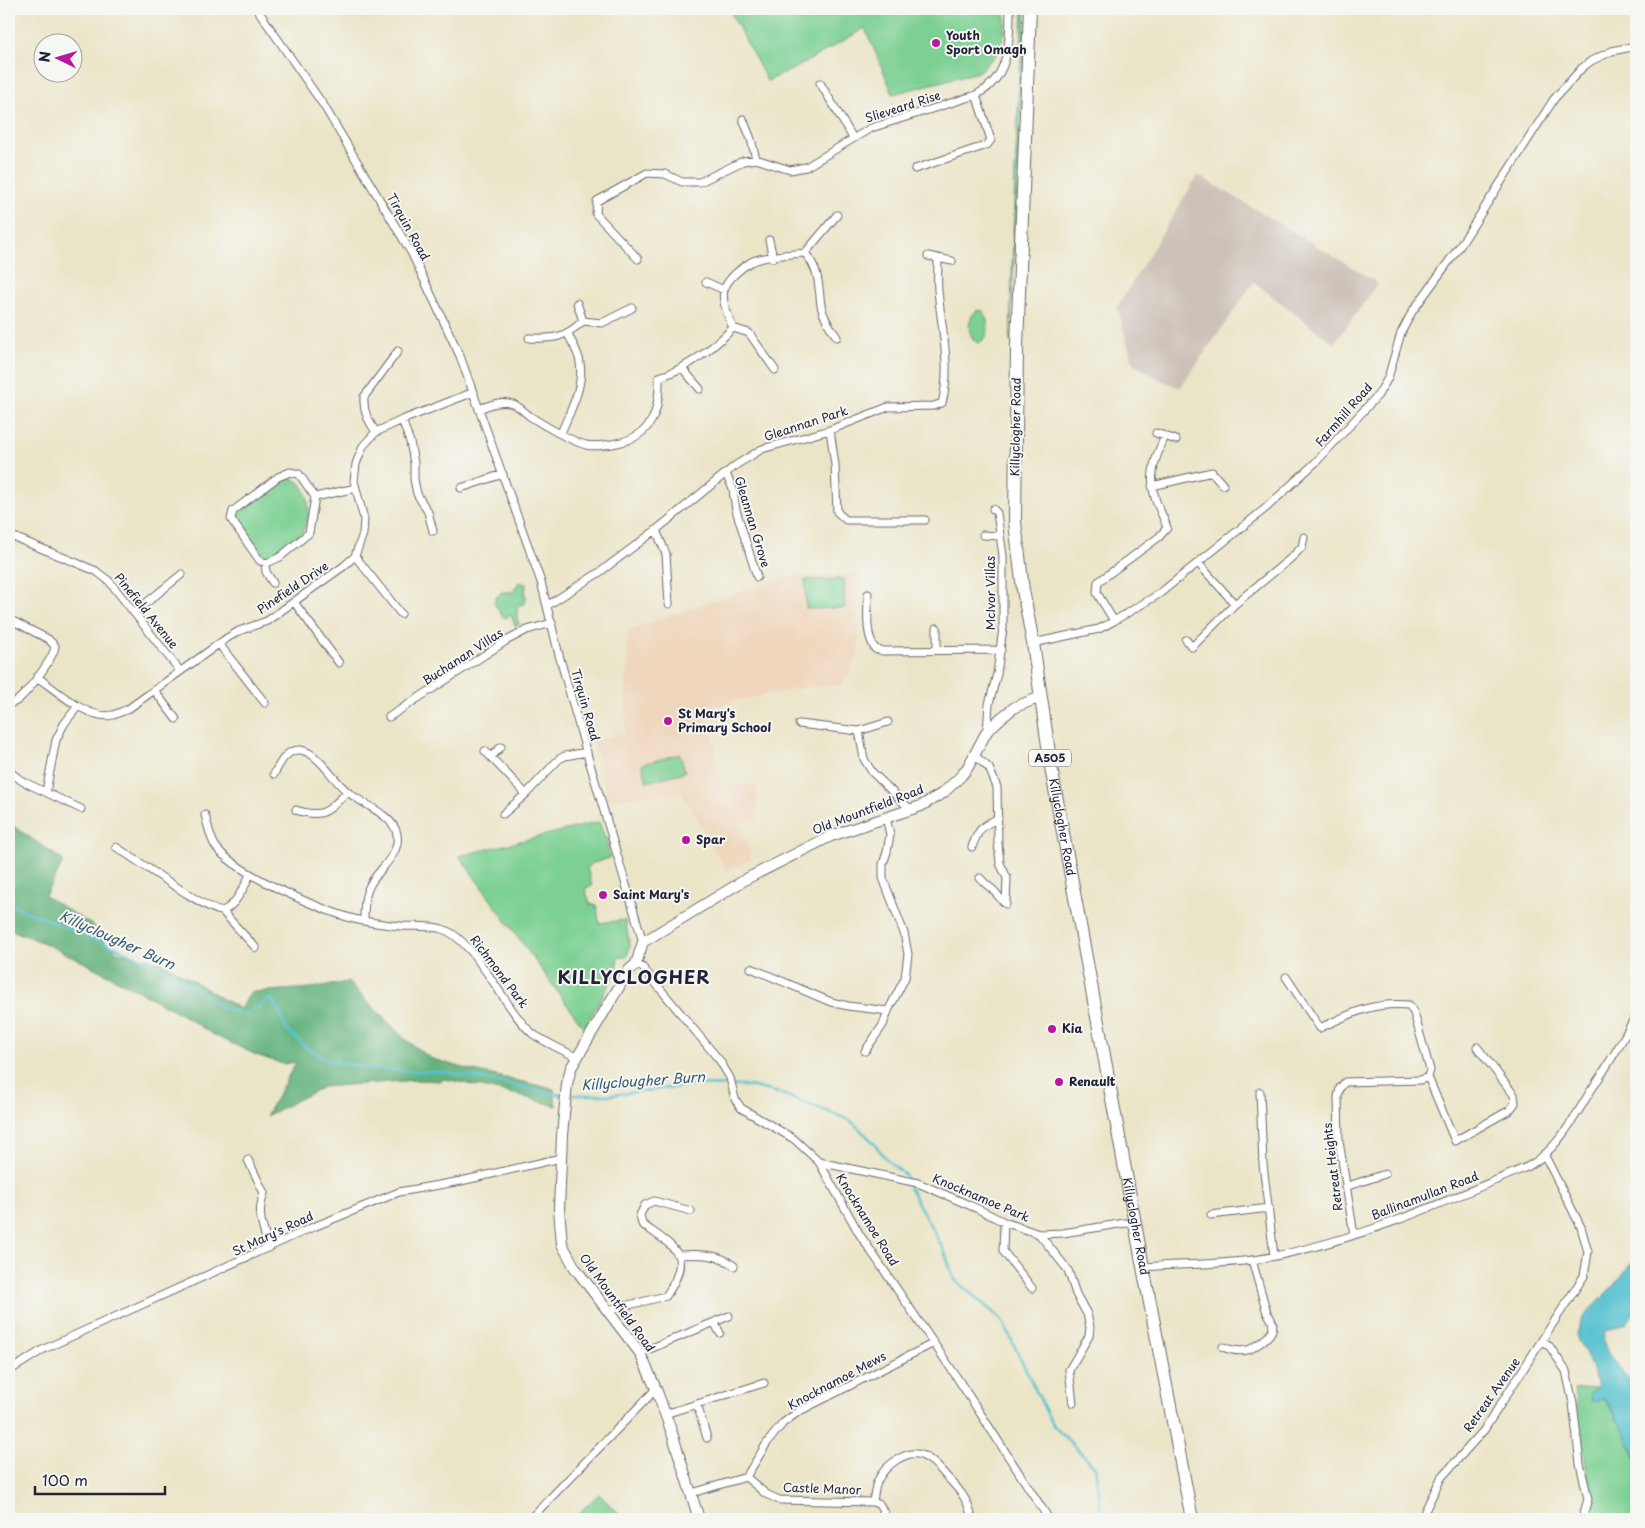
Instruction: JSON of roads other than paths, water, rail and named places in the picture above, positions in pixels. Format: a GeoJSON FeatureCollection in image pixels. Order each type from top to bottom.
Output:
{"type":"FeatureCollection","features":[{"type":"Feature","properties":{"kind":"highway","name":"Killyclogher Road"},"geometry":{"type":"LineString","coordinates":[[1030,9],[1017,346],[1014,522],[1052,773],[1143,1267],[1192,1519]]}},
{"type":"Feature","properties":{"kind":"street","name":"Tirquin Road"},"geometry":{"type":"LineString","coordinates":[[258,9],[324,106],[412,254],[460,356],[548,605],[587,752],[643,942]]}},
{"type":"Feature","properties":{"kind":"street","name":"Slieveard Rise"},"geometry":{"type":"LineString","coordinates":[[756,159],[790,170],[806,167],[871,128],[976,95],[989,86],[997,77],[1003,65],[1008,48],[1010,9]]}},
{"type":"Feature","properties":{"kind":"street","name":"Farmhill Road"},"geometry":{"type":"LineString","coordinates":[[1033,643],[1099,629],[1159,594],[1301,478],[1378,396],[1388,378],[1401,334],[1412,312],[1460,246],[1554,99],[1582,68],[1591,61],[1612,51],[1636,46]]}},
{"type":"Feature","properties":{"kind":"street"},"geometry":{"type":"LineString","coordinates":[[820,83],[853,138]]}},
{"type":"Feature","properties":{"kind":"street"},"geometry":{"type":"LineString","coordinates":[[914,169],[987,145],[991,140],[976,95]]}},
{"type":"Feature","properties":{"kind":"street"},"geometry":{"type":"LineString","coordinates":[[638,259],[596,214],[597,201],[647,173],[665,174],[682,182],[700,182],[743,161],[756,159],[743,119]]}},
{"type":"Feature","properties":{"kind":"street"},"geometry":{"type":"LineString","coordinates":[[733,328],[725,308],[724,290],[733,276],[752,262],[805,253],[837,214]]}},
{"type":"Feature","properties":{"kind":"street"},"geometry":{"type":"LineString","coordinates":[[769,240],[773,258]]}},
{"type":"Feature","properties":{"kind":"street"},"geometry":{"type":"LineString","coordinates":[[805,253],[817,272],[822,306],[828,325],[837,337]]}},
{"type":"Feature","properties":{"kind":"street"},"geometry":{"type":"LineString","coordinates":[[928,256],[952,261]]}},
{"type":"Feature","properties":{"kind":"street","name":"Gleannan Park"},"geometry":{"type":"LineString","coordinates":[[548,605],[600,572],[656,530],[736,465],[762,449],[830,430],[888,407],[934,406],[942,403],[946,382],[946,356],[938,288],[938,258]]}},
{"type":"Feature","properties":{"kind":"street"},"geometry":{"type":"LineString","coordinates":[[706,282],[724,290]]}},
{"type":"Feature","properties":{"kind":"street"},"geometry":{"type":"LineString","coordinates":[[577,303],[583,321]]}},
{"type":"Feature","properties":{"kind":"street"},"geometry":{"type":"LineString","coordinates":[[529,338],[545,339],[568,334],[583,321],[602,322],[632,308]]}},
{"type":"Feature","properties":{"kind":"street"},"geometry":{"type":"LineString","coordinates":[[479,409],[502,402],[513,404],[532,417],[586,445],[612,444],[635,438],[654,419],[658,408],[658,377],[674,373],[682,368],[733,328]]}},
{"type":"Feature","properties":{"kind":"street"},"geometry":{"type":"LineString","coordinates":[[733,328],[749,333],[775,370]]}},
{"type":"Feature","properties":{"kind":"street"},"geometry":{"type":"LineString","coordinates":[[561,433],[581,378],[580,361],[568,334]]}},
{"type":"Feature","properties":{"kind":"street"},"geometry":{"type":"LineString","coordinates":[[376,432],[366,418],[363,406],[364,397],[398,351]]}},
{"type":"Feature","properties":{"kind":"street"},"geometry":{"type":"LineString","coordinates":[[682,368],[700,389]]}},
{"type":"Feature","properties":{"kind":"street","name":"Pinefield Drive"},"geometry":{"type":"LineString","coordinates":[[36,677],[78,706],[100,715],[112,715],[128,709],[239,631],[267,621],[344,566],[355,556],[364,534],[364,519],[354,481],[356,464],[363,446],[376,432],[474,392]]}},
{"type":"Feature","properties":{"kind":"street"},"geometry":{"type":"LineString","coordinates":[[402,420],[410,442],[417,494],[428,512],[433,531]]}},
{"type":"Feature","properties":{"kind":"street"},"geometry":{"type":"LineString","coordinates":[[830,430],[835,465],[837,512],[846,520],[925,520]]}},
{"type":"Feature","properties":{"kind":"street"},"geometry":{"type":"LineString","coordinates":[[1156,433],[1176,440]]}},
{"type":"Feature","properties":{"kind":"street"},"geometry":{"type":"LineString","coordinates":[[1114,621],[1097,593],[1098,582],[1160,537],[1167,528],[1164,517],[1155,500],[1152,486],[1155,458],[1165,436]]}},
{"type":"Feature","properties":{"kind":"street"},"geometry":{"type":"LineString","coordinates":[[290,472],[299,474],[315,497],[309,533],[280,557],[265,563],[260,561],[231,519],[233,510],[278,477],[290,472]]}},
{"type":"Feature","properties":{"kind":"street"},"geometry":{"type":"LineString","coordinates":[[1152,486],[1212,472],[1223,485]]}},
{"type":"Feature","properties":{"kind":"street"},"geometry":{"type":"LineString","coordinates":[[461,488],[502,474]]}},
{"type":"Feature","properties":{"kind":"street","name":"Gleannan Grove"},"geometry":{"type":"LineString","coordinates":[[726,474],[733,489],[736,510],[757,577]]}},
{"type":"Feature","properties":{"kind":"street"},"geometry":{"type":"LineString","coordinates":[[315,497],[356,488]]}},
{"type":"Feature","properties":{"kind":"street","name":"McIvor Villas"},"geometry":{"type":"LineString","coordinates":[[987,731],[989,704],[997,674],[1003,628],[1003,556],[997,513],[993,509]]}},
{"type":"Feature","properties":{"kind":"street"},"geometry":{"type":"LineString","coordinates":[[656,530],[666,554],[669,604]]}},
{"type":"Feature","properties":{"kind":"street","name":"Pinefield Avenue"},"geometry":{"type":"LineString","coordinates":[[9,535],[96,571],[109,581],[180,671]]}},
{"type":"Feature","properties":{"kind":"street"},"geometry":{"type":"LineString","coordinates":[[984,535],[1000,536]]}},
{"type":"Feature","properties":{"kind":"street"},"geometry":{"type":"LineString","coordinates":[[1186,640],[1192,647],[1235,604],[1292,558],[1302,547],[1304,537]]}},
{"type":"Feature","properties":{"kind":"street"},"geometry":{"type":"LineString","coordinates":[[355,556],[401,614]]}},
{"type":"Feature","properties":{"kind":"street"},"geometry":{"type":"LineString","coordinates":[[265,563],[266,572],[273,582]]}},
{"type":"Feature","properties":{"kind":"street"},"geometry":{"type":"LineString","coordinates":[[1198,563],[1235,604]]}},
{"type":"Feature","properties":{"kind":"street"},"geometry":{"type":"LineString","coordinates":[[134,612],[182,574]]}},
{"type":"Feature","properties":{"kind":"street"},"geometry":{"type":"LineString","coordinates":[[868,594],[868,631],[869,638],[875,649],[883,651],[1001,650]]}},
{"type":"Feature","properties":{"kind":"street"},"geometry":{"type":"LineString","coordinates":[[294,602],[339,663]]}},
{"type":"Feature","properties":{"kind":"street"},"geometry":{"type":"LineString","coordinates":[[9,618],[48,639],[55,646],[53,655],[18,700],[9,703]]}},
{"type":"Feature","properties":{"kind":"street","name":"Buchanan Villas"},"geometry":{"type":"LineString","coordinates":[[389,717],[506,641],[527,630],[552,623]]}},
{"type":"Feature","properties":{"kind":"street"},"geometry":{"type":"LineString","coordinates":[[936,650],[937,628]]}},
{"type":"Feature","properties":{"kind":"street"},"geometry":{"type":"LineString","coordinates":[[219,644],[265,703]]}},
{"type":"Feature","properties":{"kind":"street"},"geometry":{"type":"LineString","coordinates":[[154,690],[176,719]]}},
{"type":"Feature","properties":{"kind":"street","name":"Old Mountfield Road"},"geometry":{"type":"LineString","coordinates":[[643,942],[713,898],[831,836],[921,806],[942,793],[961,776],[987,731],[1001,718],[1015,708],[1041,697]]}},
{"type":"Feature","properties":{"kind":"street"},"geometry":{"type":"LineString","coordinates":[[46,792],[56,740],[64,724],[78,706]]}},
{"type":"Feature","properties":{"kind":"street"},"geometry":{"type":"LineString","coordinates":[[799,724],[859,731],[888,722]]}},
{"type":"Feature","properties":{"kind":"street"},"geometry":{"type":"LineString","coordinates":[[859,731],[864,759],[872,772],[910,809]]}},
{"type":"Feature","properties":{"kind":"street"},"geometry":{"type":"LineString","coordinates":[[491,757],[501,747]]}},
{"type":"Feature","properties":{"kind":"street"},"geometry":{"type":"LineString","coordinates":[[274,774],[281,760],[291,751],[300,750],[308,752],[319,761],[347,792],[396,826],[398,842],[394,852],[370,885],[366,894],[364,921]]}},
{"type":"Feature","properties":{"kind":"street"},"geometry":{"type":"LineString","coordinates":[[485,751],[526,794]]}},
{"type":"Feature","properties":{"kind":"street"},"geometry":{"type":"LineString","coordinates":[[503,814],[526,794],[559,760],[565,756],[587,752]]}},
{"type":"Feature","properties":{"kind":"street"},"geometry":{"type":"LineString","coordinates":[[974,754],[989,768],[997,787],[1000,863],[1007,878],[1006,904],[1000,900],[992,889],[985,886],[980,878]]}},
{"type":"Feature","properties":{"kind":"street"},"geometry":{"type":"LineString","coordinates":[[9,771],[22,781],[82,809]]}},
{"type":"Feature","properties":{"kind":"street"},"geometry":{"type":"LineString","coordinates":[[296,810],[310,815],[319,815],[330,809],[347,792]]}},
{"type":"Feature","properties":{"kind":"street","name":"Richmond Park"},"geometry":{"type":"LineString","coordinates":[[205,815],[214,845],[222,855],[250,874],[297,897],[342,915],[364,921],[443,929],[452,934],[466,945],[533,1033],[576,1057]]}},
{"type":"Feature","properties":{"kind":"street"},"geometry":{"type":"LineString","coordinates":[[864,1051],[883,1025],[905,978],[908,954],[904,933],[883,878],[883,864],[888,852],[890,835],[886,817]]}},
{"type":"Feature","properties":{"kind":"street"},"geometry":{"type":"LineString","coordinates":[[972,847],[976,835],[983,826],[998,818]]}},
{"type":"Feature","properties":{"kind":"street"},"geometry":{"type":"LineString","coordinates":[[116,847],[216,911],[222,911],[235,901],[246,885],[250,874]]}},
{"type":"Feature","properties":{"kind":"street"},"geometry":{"type":"LineString","coordinates":[[222,911],[256,948]]}},
{"type":"Feature","properties":{"kind":"street"},"geometry":{"type":"LineString","coordinates":[[636,964],[643,942]]}},
{"type":"Feature","properties":{"kind":"street","name":"Old Mountfield Road"},"geometry":{"type":"LineString","coordinates":[[636,964],[628,970],[571,1068],[566,1089],[561,1158],[559,1209],[562,1244],[575,1268],[640,1353],[656,1389],[700,1519]]}},
{"type":"Feature","properties":{"kind":"street","name":"Knocknamoe Road"},"geometry":{"type":"LineString","coordinates":[[636,964],[643,968],[720,1062],[730,1078],[735,1099],[741,1108],[794,1139],[819,1162],[860,1235],[1049,1519]]}},
{"type":"Feature","properties":{"kind":"street"},"geometry":{"type":"LineString","coordinates":[[751,968],[831,1002],[888,1011]]}},
{"type":"Feature","properties":{"kind":"street"},"geometry":{"type":"LineString","coordinates":[[1286,977],[1320,1028],[1368,1007],[1398,1004],[1409,1005],[1414,1013],[1430,1070],[1428,1077],[1455,1141],[1510,1110],[1515,1103],[1514,1095],[1477,1047]]}},
{"type":"Feature","properties":{"kind":"street","name":"Ballinamullan Road"},"geometry":{"type":"LineString","coordinates":[[1143,1267],[1252,1260],[1306,1249],[1415,1214],[1530,1166],[1538,1161],[1566,1132],[1612,1060],[1636,1016]]}},
{"type":"Feature","properties":{"kind":"street","name":"Retreat Heights"},"geometry":{"type":"LineString","coordinates":[[1354,1235],[1339,1142],[1338,1097],[1340,1088],[1345,1082],[1420,1080],[1428,1077]]}},
{"type":"Feature","properties":{"kind":"street"},"geometry":{"type":"LineString","coordinates":[[1260,1092],[1263,1164],[1274,1256]]}},
{"type":"Feature","properties":{"kind":"street","name":"Retreat Avenue"},"geometry":{"type":"LineString","coordinates":[[1421,1519],[1441,1478],[1484,1430],[1584,1276],[1588,1252],[1581,1227],[1544,1154]]}},
{"type":"Feature","properties":{"kind":"street","name":"St Mary's Road"},"geometry":{"type":"LineString","coordinates":[[9,1371],[44,1349],[311,1228],[399,1192],[461,1181],[561,1158]]}},
{"type":"Feature","properties":{"kind":"street"},"geometry":{"type":"LineString","coordinates":[[248,1160],[264,1193],[259,1213],[269,1248]]}},
{"type":"Feature","properties":{"kind":"street","name":"Knocknamoe Park"},"geometry":{"type":"LineString","coordinates":[[819,1162],[913,1182],[976,1208],[1004,1222],[1039,1234],[1063,1234],[1125,1223],[1136,1224]]}},
{"type":"Feature","properties":{"kind":"street"},"geometry":{"type":"LineString","coordinates":[[1345,1187],[1385,1174]]}},
{"type":"Feature","properties":{"kind":"street"},"geometry":{"type":"LineString","coordinates":[[608,1310],[666,1296],[673,1286],[678,1273],[680,1259],[676,1249],[642,1224],[640,1215],[645,1205],[654,1201],[691,1211]]}},
{"type":"Feature","properties":{"kind":"street"},"geometry":{"type":"LineString","coordinates":[[1211,1215],[1269,1208]]}},
{"type":"Feature","properties":{"kind":"street"},"geometry":{"type":"LineString","coordinates":[[1004,1222],[1003,1250],[1032,1288]]}},
{"type":"Feature","properties":{"kind":"street"},"geometry":{"type":"LineString","coordinates":[[1039,1234],[1068,1270],[1076,1294],[1087,1314],[1090,1327],[1089,1336],[1069,1370],[1073,1403]]}},
{"type":"Feature","properties":{"kind":"street"},"geometry":{"type":"LineString","coordinates":[[678,1255],[711,1256],[729,1262],[734,1266]]}},
{"type":"Feature","properties":{"kind":"street"},"geometry":{"type":"LineString","coordinates":[[1223,1347],[1232,1351],[1248,1350],[1266,1340],[1273,1330],[1273,1320],[1267,1313],[1252,1260]]}},
{"type":"Feature","properties":{"kind":"street"},"geometry":{"type":"LineString","coordinates":[[640,1353],[729,1316]]}},
{"type":"Feature","properties":{"kind":"street"},"geometry":{"type":"LineString","coordinates":[[714,1322],[720,1332]]}},
{"type":"Feature","properties":{"kind":"street"},"geometry":{"type":"LineString","coordinates":[[1542,1340],[1550,1347],[1566,1371],[1573,1403],[1580,1464],[1588,1499],[1582,1519]]}},
{"type":"Feature","properties":{"kind":"street","name":"Knocknamoe Mews"},"geometry":{"type":"LineString","coordinates":[[746,1477],[783,1423],[798,1412],[934,1344]]}},
{"type":"Feature","properties":{"kind":"street"},"geometry":{"type":"LineString","coordinates":[[665,1414],[764,1384]]}},
{"type":"Feature","properties":{"kind":"street"},"geometry":{"type":"LineString","coordinates":[[530,1519],[656,1389]]}},
{"type":"Feature","properties":{"kind":"street"},"geometry":{"type":"LineString","coordinates":[[697,1404],[707,1438]]}},
{"type":"Feature","properties":{"kind":"street","name":"Castle Manor"},"geometry":{"type":"LineString","coordinates":[[872,1502],[877,1481],[886,1468],[902,1457],[910,1454],[919,1454],[928,1458],[957,1487],[965,1498],[972,1519]]}},
{"type":"Feature","properties":{"kind":"street"},"geometry":{"type":"LineString","coordinates":[[692,1494],[746,1477]]}},
{"type":"Feature","properties":{"kind":"street","name":"Castle Manor"},"geometry":{"type":"LineString","coordinates":[[746,1477],[766,1494],[779,1500],[872,1502],[880,1505],[887,1519]]}},
{"type":"Feature","properties":{"kind":"water"},"geometry":{"type":"Polygon","coordinates":[[[1636,1258],[1636,1309],[1625,1324],[1604,1332],[1604,1340],[1610,1355],[1635,1389],[1637,1411],[1636,1459],[1623,1429],[1605,1399],[1592,1402],[1590,1394],[1597,1387],[1594,1374],[1576,1333],[1582,1319],[1609,1291],[1636,1258]]]}},
{"type":"Feature","properties":{"kind":"waterway","name":"Killyclougher Burn"},"geometry":{"type":"LineString","coordinates":[[9,904],[160,966],[215,1003],[232,1011],[247,1015],[271,998],[278,1009],[286,1029],[306,1047],[327,1060],[364,1067],[443,1072],[564,1095]]}},
{"type":"Feature","properties":{"kind":"waterway","name":"Killyclougher Burn"},"geometry":{"type":"LineString","coordinates":[[570,1095],[611,1095],[694,1085],[749,1086],[779,1093],[850,1120],[871,1140],[889,1162],[905,1175],[910,1189],[944,1250],[954,1279],[1002,1320],[1052,1424],[1095,1467],[1102,1517],[1105,1519]]}},
{"type":"Feature","properties":{"kind":"waterway"},"geometry":{"type":"LineString","coordinates":[[1445,1519],[1464,1513],[1482,1519]]}},
{"type":"Feature","properties":{"kind":"place","name":"Youth Sport Omagh"},"geometry":{"type":"Point","coordinates":[936,43]}},
{"type":"Feature","properties":{"kind":"place","name":"St Mary's Primary School"},"geometry":{"type":"Point","coordinates":[668,721]}},
{"type":"Feature","properties":{"kind":"place","name":"Spar"},"geometry":{"type":"Point","coordinates":[686,840]}},
{"type":"Feature","properties":{"kind":"place","name":"Saint Mary's"},"geometry":{"type":"Point","coordinates":[603,895]}},
{"type":"Feature","properties":{"kind":"place","name":"Kia"},"geometry":{"type":"Point","coordinates":[1052,1029]}},
{"type":"Feature","properties":{"kind":"place","name":"Renault"},"geometry":{"type":"Point","coordinates":[1059,1082]}},
{"type":"Feature","properties":{"kind":"district","name":"KILLYCLOGHER"},"geometry":{"type":"Point","coordinates":[634,978]}}]}
